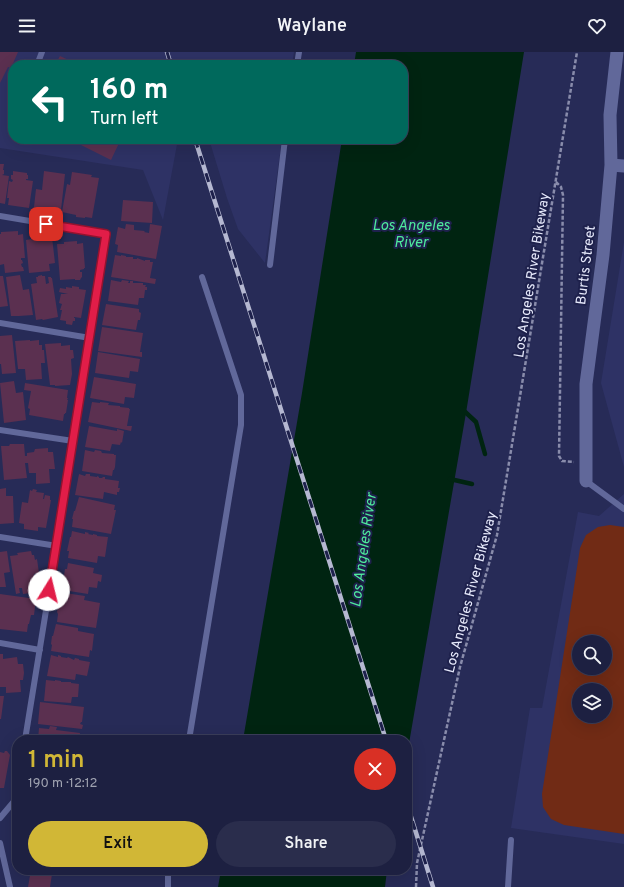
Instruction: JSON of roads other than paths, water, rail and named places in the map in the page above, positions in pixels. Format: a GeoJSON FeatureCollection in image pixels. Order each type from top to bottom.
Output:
{"type":"FeatureCollection","features":[{"type":"Feature","properties":{"kind":"street","name":"Burtis Street"},"geometry":{"type":"LineString","coordinates":[[586,481],[586,384],[603,255],[611,165],[610,115],[617,52]]}},
{"type":"Feature","properties":{"kind":"street"},"geometry":{"type":"LineString","coordinates":[[611,165],[624,166]]}},
{"type":"Feature","properties":{"kind":"lane"},"geometry":{"type":"LineString","coordinates":[[270,265],[284,144]]}},
{"type":"Feature","properties":{"kind":"lane"},"geometry":{"type":"LineString","coordinates":[[0,216],[106,234],[27,735]]}},
{"type":"Feature","properties":{"kind":"lane"},"geometry":{"type":"LineString","coordinates":[[190,735],[241,425],[241,395],[202,277]]}},
{"type":"Feature","properties":{"kind":"lane"},"geometry":{"type":"LineString","coordinates":[[0,323],[90,338]]}},
{"type":"Feature","properties":{"kind":"lane"},"geometry":{"type":"LineString","coordinates":[[0,430],[73,441]]}},
{"type":"Feature","properties":{"kind":"lane"},"geometry":{"type":"LineString","coordinates":[[586,481],[624,509]]}},
{"type":"Feature","properties":{"kind":"lane"},"geometry":{"type":"LineString","coordinates":[[0,537],[56,546]]}},
{"type":"Feature","properties":{"kind":"lane"},"geometry":{"type":"LineString","coordinates":[[0,643],[40,650]]}},
{"type":"Feature","properties":{"kind":"lane"},"geometry":{"type":"LineString","coordinates":[[0,818],[12,804]]}},
{"type":"Feature","properties":{"kind":"lane"},"geometry":{"type":"LineString","coordinates":[[508,887],[512,840]]}},
{"type":"Feature","properties":{"kind":"lane"},"geometry":{"type":"LineString","coordinates":[[0,844],[10,887]]}},
{"type":"Feature","properties":{"kind":"lane"},"geometry":{"type":"LineString","coordinates":[[168,875],[168,887]]}},
{"type":"Feature","properties":{"kind":"water","name":"Los Angeles River"},"geometry":{"type":"Polygon","coordinates":[[[356,52],[524,52],[466,413],[410,735],[244,735],[302,393],[341,144],[408,144],[408,60],[355,60],[356,52]]]}},
{"type":"Feature","properties":{"kind":"water"},"geometry":{"type":"Polygon","coordinates":[[[220,875],[386,875],[385,887],[218,887],[220,875]]]}},
{"type":"Feature","properties":{"kind":"waterway"},"geometry":{"type":"LineString","coordinates":[[462,409],[476,422],[485,454]]}},
{"type":"Feature","properties":{"kind":"waterway"},"geometry":{"type":"LineString","coordinates":[[450,479],[472,484]]}},
{"type":"Feature","properties":{"kind":"railway"},"geometry":{"type":"LineString","coordinates":[[167,52],[169,60]]}},
{"type":"Feature","properties":{"kind":"railway"},"geometry":{"type":"LineString","coordinates":[[197,144],[384,735]]}},
{"type":"Feature","properties":{"kind":"railway"},"geometry":{"type":"LineString","coordinates":[[412,820],[433,887]]}}]}
